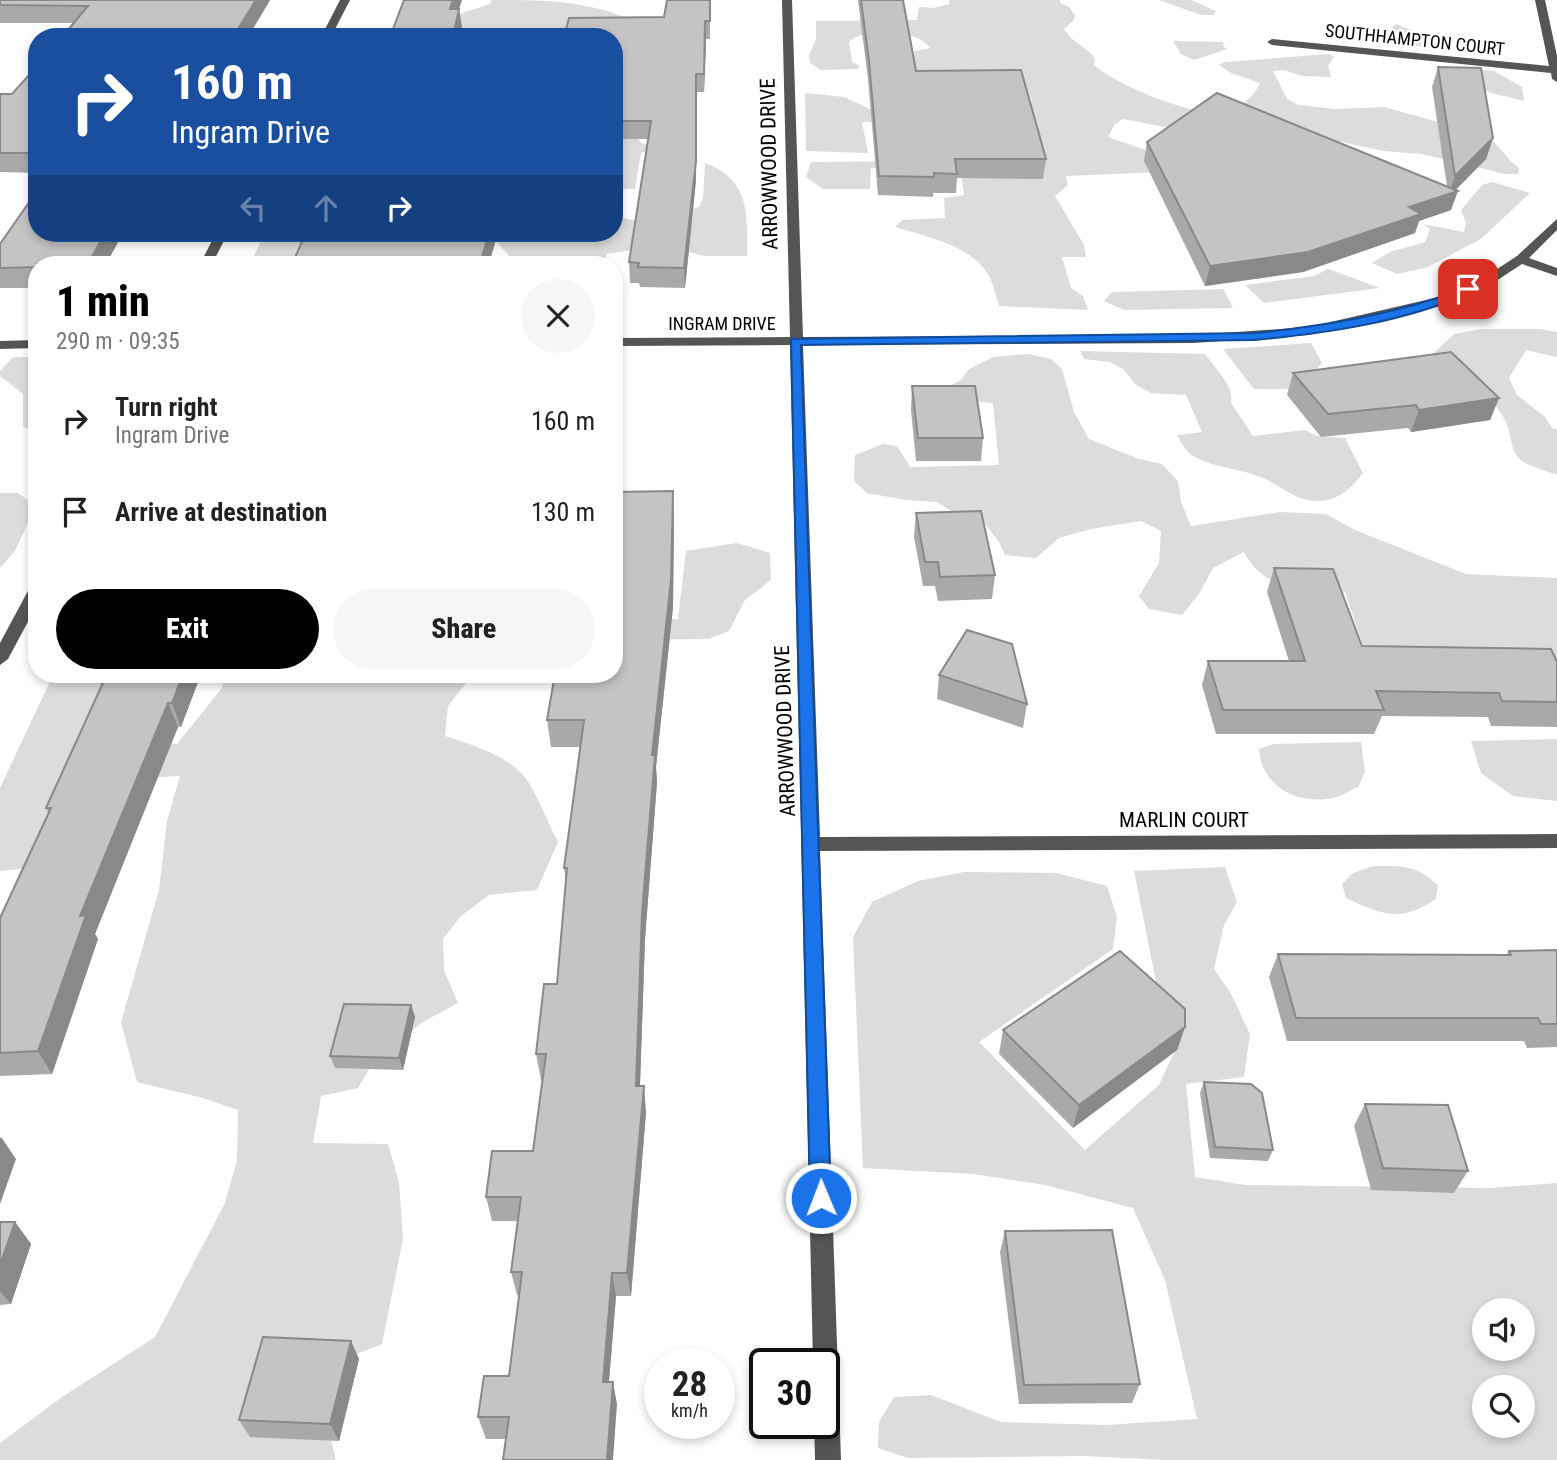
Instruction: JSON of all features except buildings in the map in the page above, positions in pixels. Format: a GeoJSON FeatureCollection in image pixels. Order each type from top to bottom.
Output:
{"type":"FeatureCollection","features":[{"type":"Feature","properties":{"kind":"street"},"geometry":{"type":"LineString","coordinates":[[331,28],[345,0]]}},
{"type":"Feature","properties":{"kind":"street","name":"ARROWWOOD DRIVE"},"geometry":{"type":"LineString","coordinates":[[786,0],[828,1460]]}},
{"type":"Feature","properties":{"kind":"street"},"geometry":{"type":"LineString","coordinates":[[1540,0],[1556,74]]}},
{"type":"Feature","properties":{"kind":"street","name":"SOUTHHAMPTON COURT"},"geometry":{"type":"LineString","coordinates":[[1272,42],[1556,74]]}},
{"type":"Feature","properties":{"kind":"street","name":"INGRAM DRIVE"},"geometry":{"type":"LineString","coordinates":[[623,342],[1195,339],[1309,331],[1443,300],[1492,278],[1521,259],[1557,223]]}},
{"type":"Feature","properties":{"kind":"street"},"geometry":{"type":"LineString","coordinates":[[1521,259],[1557,272]]}},
{"type":"Feature","properties":{"kind":"street"},"geometry":{"type":"LineString","coordinates":[[0,345],[28,344]]}},
{"type":"Feature","properties":{"kind":"street"},"geometry":{"type":"LineString","coordinates":[[0,659],[28,606]]}},
{"type":"Feature","properties":{"kind":"street","name":"MARLIN COURT"},"geometry":{"type":"LineString","coordinates":[[812,844],[1557,841]]}},
{"type":"Feature","properties":{"kind":"shaded area"},"geometry":{"type":"Polygon","coordinates":[[[491,0],[530,0],[583,5],[637,22],[623,31],[623,28],[453,28],[456,15],[490,4],[491,0]]]}},
{"type":"Feature","properties":{"kind":"shaded area"},"geometry":{"type":"Polygon","coordinates":[[[949,0],[1060,0],[1060,3],[1069,7],[1075,15],[1074,20],[1064,29],[1091,54],[1095,59],[1094,65],[1119,81],[1153,97],[1204,112],[1218,113],[1237,107],[1249,99],[1260,83],[1231,73],[1219,65],[1225,62],[1329,54],[1334,57],[1328,66],[1331,77],[1302,76],[1284,70],[1273,71],[1287,99],[1299,105],[1335,109],[1384,107],[1486,135],[1519,168],[1518,174],[1505,174],[1422,154],[1383,151],[1342,142],[1191,132],[1123,119],[1115,124],[1108,137],[1160,155],[1162,172],[1066,176],[1068,185],[1055,196],[1084,245],[1086,257],[1062,257],[1071,288],[1083,296],[1088,310],[999,306],[988,274],[970,255],[933,238],[895,227],[902,220],[945,218],[944,198],[964,195],[960,167],[871,168],[870,189],[823,189],[806,177],[811,162],[1040,160],[1041,137],[988,137],[937,121],[862,122],[868,153],[806,151],[805,93],[844,97],[872,110],[1032,102],[1026,85],[918,85],[910,52],[930,48],[924,42],[903,34],[878,32],[856,37],[849,42],[852,62],[860,66],[857,69],[821,70],[810,63],[809,55],[816,39],[816,21],[917,20],[919,7],[934,8],[949,4],[949,0]]]}},
{"type":"Feature","properties":{"kind":"shaded area"},"geometry":{"type":"Polygon","coordinates":[[[1159,0],[1191,0],[1216,11],[1214,15],[1201,15],[1159,0]]]}},
{"type":"Feature","properties":{"kind":"shaded area"},"geometry":{"type":"Polygon","coordinates":[[[1396,24],[1427,36],[1433,46],[1398,45],[1388,31],[1396,24]]]}},
{"type":"Feature","properties":{"kind":"shaded area"},"geometry":{"type":"Polygon","coordinates":[[[1173,41],[1224,42],[1223,46],[1227,49],[1194,60],[1181,54],[1173,41]]]}},
{"type":"Feature","properties":{"kind":"shaded area"},"geometry":{"type":"Polygon","coordinates":[[[1462,68],[1494,71],[1522,87],[1524,101],[1491,93],[1469,84],[1462,68]]]}},
{"type":"Feature","properties":{"kind":"shaded area"},"geometry":{"type":"Polygon","coordinates":[[[636,135],[641,143],[658,147],[641,153],[635,189],[623,189],[623,136],[636,135]]]}},
{"type":"Feature","properties":{"kind":"shaded area"},"geometry":{"type":"Polygon","coordinates":[[[705,163],[720,170],[739,189],[746,213],[747,256],[704,256],[663,245],[606,256],[509,256],[497,242],[623,242],[623,217],[654,222],[667,215],[699,207],[703,198],[705,163]]]}},
{"type":"Feature","properties":{"kind":"shaded area"},"geometry":{"type":"Polygon","coordinates":[[[1492,182],[1530,193],[1481,239],[1428,267],[1397,274],[1372,263],[1390,252],[1425,242],[1430,229],[1423,224],[1464,232],[1466,223],[1461,210],[1482,185],[1492,182]]]}},
{"type":"Feature","properties":{"kind":"shaded area"},"geometry":{"type":"Polygon","coordinates":[[[261,242],[422,242],[342,256],[254,256],[261,242]]]}},
{"type":"Feature","properties":{"kind":"shaded area"},"geometry":{"type":"Polygon","coordinates":[[[1328,269],[1380,288],[1264,303],[1245,285],[1314,276],[1328,269]]]}},
{"type":"Feature","properties":{"kind":"shaded area"},"geometry":{"type":"Polygon","coordinates":[[[1223,289],[1233,308],[1124,310],[1104,301],[1112,292],[1223,289]]]}},
{"type":"Feature","properties":{"kind":"shaded area"},"geometry":{"type":"Polygon","coordinates":[[[1482,329],[1540,329],[1557,332],[1557,357],[1526,350],[1509,378],[1517,395],[1545,417],[1552,428],[1557,429],[1557,475],[1521,460],[1514,451],[1507,425],[1499,410],[1451,371],[1434,353],[1454,334],[1482,329]]]}},
{"type":"Feature","properties":{"kind":"shaded area"},"geometry":{"type":"Polygon","coordinates":[[[1311,343],[1322,363],[1302,385],[1285,389],[1254,389],[1223,349],[1311,343]]]}},
{"type":"Feature","properties":{"kind":"shaded area"},"geometry":{"type":"Polygon","coordinates":[[[1080,351],[1205,354],[1227,384],[1231,403],[1253,436],[1305,430],[1317,436],[1345,438],[1363,473],[1339,496],[1311,501],[1297,497],[1256,475],[1201,460],[1188,452],[1177,435],[1202,432],[1186,395],[1151,393],[1136,385],[1123,369],[1110,362],[1084,359],[1080,351]]]}},
{"type":"Feature","properties":{"kind":"shaded area"},"geometry":{"type":"Polygon","coordinates":[[[1028,354],[1051,359],[1062,369],[1074,412],[1089,439],[1139,459],[1162,464],[1178,481],[1181,502],[1191,526],[1280,512],[1326,514],[1355,530],[1466,574],[1557,578],[1557,701],[1366,654],[1345,592],[1287,586],[1274,581],[1263,575],[1244,552],[1213,568],[1199,594],[1182,615],[1149,609],[1139,596],[1159,563],[1161,531],[1141,521],[1091,529],[1059,538],[1036,558],[1005,555],[983,521],[953,512],[937,502],[867,493],[854,481],[855,455],[883,444],[897,446],[910,467],[999,465],[993,403],[944,398],[941,390],[961,380],[969,369],[993,357],[1028,354]]]}},
{"type":"Feature","properties":{"kind":"shaded area"},"geometry":{"type":"Polygon","coordinates":[[[13,357],[28,357],[28,429],[23,426],[23,394],[0,376],[0,371],[13,357]]]}},
{"type":"Feature","properties":{"kind":"shaded area"},"geometry":{"type":"Polygon","coordinates":[[[0,493],[18,493],[28,500],[28,523],[15,551],[0,568],[0,493]]]}},
{"type":"Feature","properties":{"kind":"shaded area"},"geometry":{"type":"Polygon","coordinates":[[[737,543],[770,553],[771,580],[745,600],[729,631],[708,639],[623,640],[623,619],[678,619],[686,551],[737,543]]]}},
{"type":"Feature","properties":{"kind":"shaded area"},"geometry":{"type":"Polygon","coordinates":[[[49,683],[103,683],[77,746],[177,744],[222,688],[223,683],[466,683],[448,706],[445,736],[503,759],[522,774],[533,790],[558,842],[537,890],[489,895],[461,916],[443,939],[444,970],[458,1003],[423,1022],[375,1059],[358,1088],[321,1096],[313,1143],[388,1144],[399,1182],[403,1239],[382,1344],[281,1384],[330,1435],[336,1460],[0,1460],[0,1443],[62,1397],[155,1337],[225,1203],[237,1160],[238,1110],[203,1098],[137,1082],[121,1022],[159,890],[167,821],[180,776],[78,781],[31,868],[0,871],[0,788],[49,683]]]}},
{"type":"Feature","properties":{"kind":"shaded area"},"geometry":{"type":"Polygon","coordinates":[[[1557,739],[1557,801],[1513,796],[1481,773],[1471,741],[1557,739]]]}},
{"type":"Feature","properties":{"kind":"shaded area"},"geometry":{"type":"Polygon","coordinates":[[[1361,742],[1365,772],[1358,787],[1336,797],[1319,799],[1294,796],[1274,783],[1267,774],[1259,749],[1274,744],[1361,742]]]}},
{"type":"Feature","properties":{"kind":"shaded area"},"geometry":{"type":"Polygon","coordinates":[[[1373,866],[1400,866],[1422,873],[1438,885],[1436,899],[1412,911],[1391,914],[1346,898],[1342,884],[1353,873],[1373,866]]]}},
{"type":"Feature","properties":{"kind":"shaded area"},"geometry":{"type":"Polygon","coordinates":[[[1225,867],[1237,902],[1224,925],[1214,969],[1230,992],[1250,1034],[1244,1077],[1186,1084],[1195,1177],[1245,1185],[1490,1188],[1557,1183],[1557,1460],[1167,1460],[1084,1456],[908,1458],[878,1448],[879,1422],[894,1397],[931,1395],[1001,1422],[1107,1425],[1197,1419],[1165,1280],[1133,1208],[1045,1185],[973,1174],[863,1168],[853,937],[872,902],[918,881],[964,872],[1056,873],[1107,886],[1117,917],[1113,949],[979,1042],[1085,1150],[1159,1085],[1184,1031],[1157,987],[1134,871],[1225,867]]]}},
{"type":"Feature","properties":{"kind":"route"},"geometry":{"type":"LineString","coordinates":[[821,1198],[795,342],[1255,337],[1309,331],[1367,320],[1443,300],[1468,289]]}}]}
